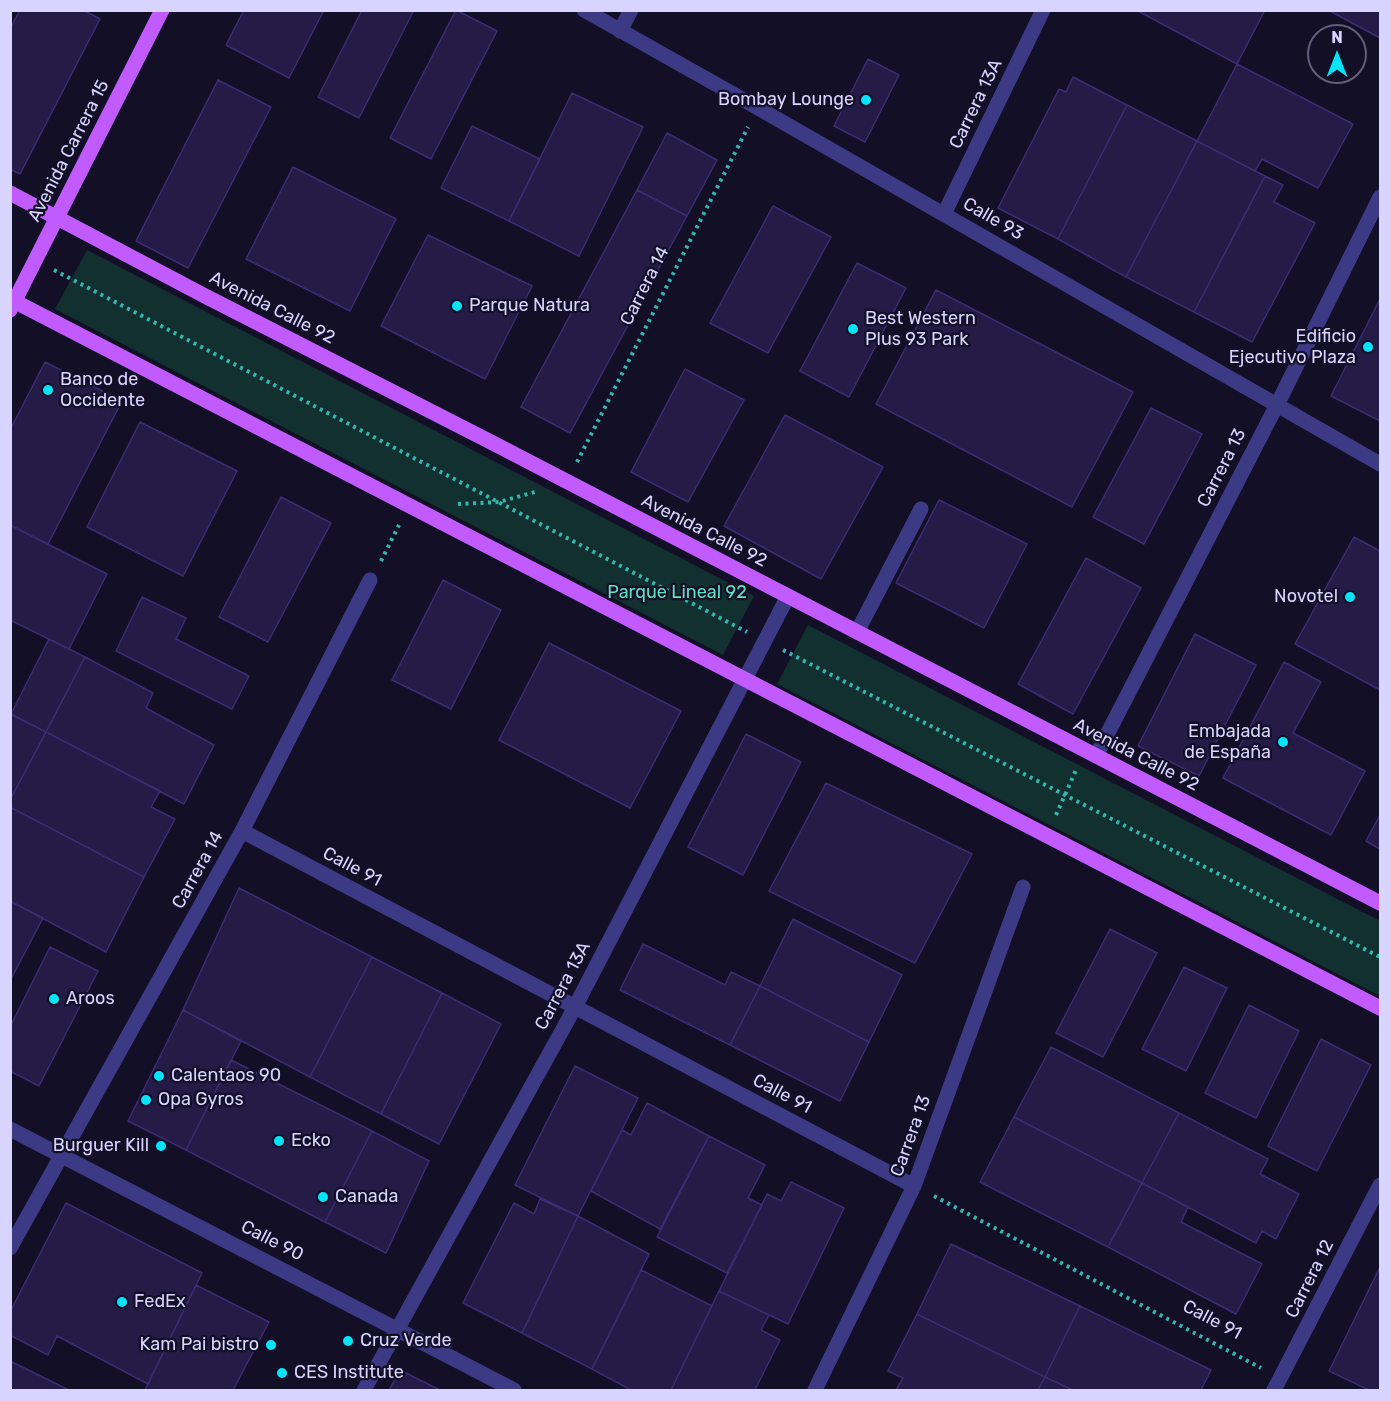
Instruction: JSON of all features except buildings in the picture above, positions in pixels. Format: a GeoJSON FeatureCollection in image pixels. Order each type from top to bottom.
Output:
{"type":"FeatureCollection","features":[{"type":"Feature","properties":{"kind":"main road","name":"Avenida Carrera 15"},"geometry":{"type":"LineString","coordinates":[[12,303],[162,10]]}},
{"type":"Feature","properties":{"kind":"main road","name":"Avenida Calle 92"},"geometry":{"type":"LineString","coordinates":[[10,193],[1380,903]]}},
{"type":"Feature","properties":{"kind":"main road"},"geometry":{"type":"LineString","coordinates":[[12,303],[410,505],[1380,1008]]}},
{"type":"Feature","properties":{"kind":"street","name":"Calle 93"},"geometry":{"type":"LineString","coordinates":[[584,10],[1380,464]]}},
{"type":"Feature","properties":{"kind":"street"},"geometry":{"type":"LineString","coordinates":[[620,32],[631,10]]}},
{"type":"Feature","properties":{"kind":"street","name":"Carrera 13A"},"geometry":{"type":"LineString","coordinates":[[944,214],[1043,10]]}},
{"type":"Feature","properties":{"kind":"street","name":"Carrera 13"},"geometry":{"type":"LineString","coordinates":[[1096,756],[1380,197]]}},
{"type":"Feature","properties":{"kind":"street"},"geometry":{"type":"LineString","coordinates":[[857,632],[921,509]]}},
{"type":"Feature","properties":{"kind":"street","name":"Carrera 14"},"geometry":{"type":"LineString","coordinates":[[10,1248],[242,831],[370,580]]}},
{"type":"Feature","properties":{"kind":"street","name":"Carrera 13A"},"geometry":{"type":"LineString","coordinates":[[364,1390],[575,1007],[788,596]]}},
{"type":"Feature","properties":{"kind":"street","name":"Calle 91"},"geometry":{"type":"LineString","coordinates":[[242,831],[914,1185]]}},
{"type":"Feature","properties":{"kind":"street","name":"Carrera 13"},"geometry":{"type":"LineString","coordinates":[[815,1390],[914,1185],[1023,887]]}},
{"type":"Feature","properties":{"kind":"street","name":"Calle 90"},"geometry":{"type":"LineString","coordinates":[[10,1129],[514,1390]]}},
{"type":"Feature","properties":{"kind":"street","name":"Carrera 12"},"geometry":{"type":"LineString","coordinates":[[1277,1384],[1380,1185]]}},
{"type":"Feature","properties":{"kind":"path","name":"Carrera 14"},"geometry":{"type":"LineString","coordinates":[[567,482],[758,108]]}},
{"type":"Feature","properties":{"kind":"path"},"geometry":{"type":"LineString","coordinates":[[35,261],[1380,957]]}},
{"type":"Feature","properties":{"kind":"path"},"geometry":{"type":"LineString","coordinates":[[454,504],[499,502],[567,482]]}},
{"type":"Feature","properties":{"kind":"path"},"geometry":{"type":"LineString","coordinates":[[370,580],[410,505]]}},
{"type":"Feature","properties":{"kind":"path","name":"Calle 91"},"geometry":{"type":"LineString","coordinates":[[914,1185],[1277,1384]]}},
{"type":"Feature","properties":{"kind":"green space","name":"Parque Lineal 92"},"geometry":{"type":"Polygon","coordinates":[[[87,250],[754,596],[723,655],[55,309],[87,250]]]}},
{"type":"Feature","properties":{"kind":"green space"},"geometry":{"type":"Polygon","coordinates":[[[808,625],[1380,921],[1380,996],[777,684],[808,625]]]}},
{"type":"Feature","properties":{"kind":"place","name":"Bombay Lounge"},"geometry":{"type":"Point","coordinates":[866,100]}},
{"type":"Feature","properties":{"kind":"place","name":"Parque Natura"},"geometry":{"type":"Point","coordinates":[457,306]}},
{"type":"Feature","properties":{"kind":"place","name":"Best Western Plus 93 Park"},"geometry":{"type":"Point","coordinates":[853,329]}},
{"type":"Feature","properties":{"kind":"place","name":"Edificio Ejecutivo Plaza"},"geometry":{"type":"Point","coordinates":[1368,347]}},
{"type":"Feature","properties":{"kind":"place","name":"Banco de Occidente"},"geometry":{"type":"Point","coordinates":[48,390]}},
{"type":"Feature","properties":{"kind":"place","name":"Novotel"},"geometry":{"type":"Point","coordinates":[1350,597]}},
{"type":"Feature","properties":{"kind":"place","name":"Embajada de España"},"geometry":{"type":"Point","coordinates":[1283,742]}},
{"type":"Feature","properties":{"kind":"place","name":"Aroos"},"geometry":{"type":"Point","coordinates":[54,999]}},
{"type":"Feature","properties":{"kind":"place","name":"Calentaos 90"},"geometry":{"type":"Point","coordinates":[159,1076]}},
{"type":"Feature","properties":{"kind":"place","name":"Opa Gyros"},"geometry":{"type":"Point","coordinates":[146,1100]}},
{"type":"Feature","properties":{"kind":"place","name":"Ecko"},"geometry":{"type":"Point","coordinates":[279,1141]}},
{"type":"Feature","properties":{"kind":"place","name":"Burguer Kill"},"geometry":{"type":"Point","coordinates":[161,1146]}},
{"type":"Feature","properties":{"kind":"place","name":"Canada"},"geometry":{"type":"Point","coordinates":[323,1197]}},
{"type":"Feature","properties":{"kind":"place","name":"FedEx"},"geometry":{"type":"Point","coordinates":[122,1302]}},
{"type":"Feature","properties":{"kind":"place","name":"Cruz Verde"},"geometry":{"type":"Point","coordinates":[348,1341]}},
{"type":"Feature","properties":{"kind":"place","name":"Kam Pai bistro"},"geometry":{"type":"Point","coordinates":[271,1345]}},
{"type":"Feature","properties":{"kind":"place","name":"CES Institute"},"geometry":{"type":"Point","coordinates":[282,1373]}}]}
